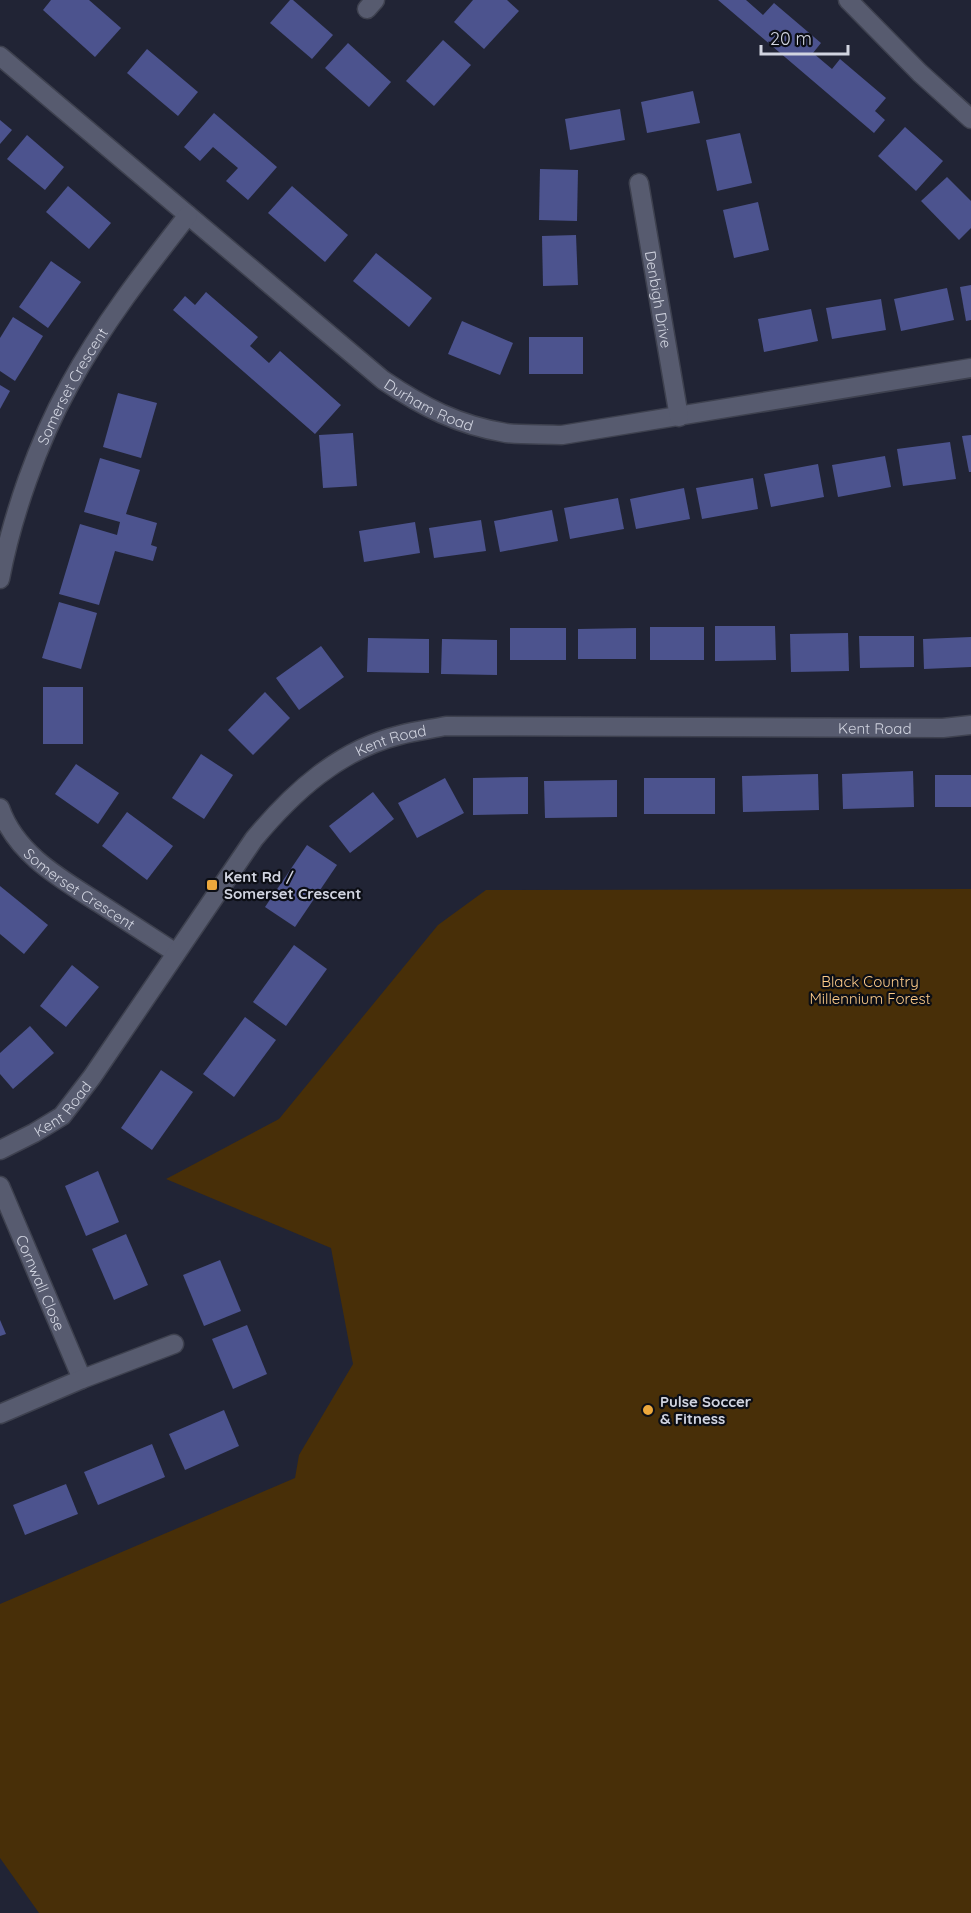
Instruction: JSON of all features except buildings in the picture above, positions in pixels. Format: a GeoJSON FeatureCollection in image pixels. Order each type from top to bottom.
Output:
{"type":"FeatureCollection","features":[{"type":"Feature","properties":{"kind":"street"},"geometry":{"type":"LineString","coordinates":[[848,0],[920,73],[971,119]]}},
{"type":"Feature","properties":{"kind":"street","name":"Durham Road"},"geometry":{"type":"LineString","coordinates":[[0,56],[383,380],[420,405],[461,422],[507,433],[562,435],[971,368]]}},
{"type":"Feature","properties":{"kind":"street","name":"Denbigh Drive"},"geometry":{"type":"LineString","coordinates":[[639,183],[679,417]]}},
{"type":"Feature","properties":{"kind":"street","name":"Somerset Crescent"},"geometry":{"type":"LineString","coordinates":[[0,579],[16,518],[40,446],[68,387],[130,289],[188,214]]}},
{"type":"Feature","properties":{"kind":"street","name":"Kent Road"},"geometry":{"type":"LineString","coordinates":[[0,1150],[62,1116],[92,1077],[254,839],[280,807],[337,761],[398,735],[446,726],[944,728],[971,725]]}},
{"type":"Feature","properties":{"kind":"street","name":"Somerset Crescent"},"geometry":{"type":"LineString","coordinates":[[0,808],[14,837],[57,877],[176,953]]}},
{"type":"Feature","properties":{"kind":"street","name":"Cornwall Close"},"geometry":{"type":"LineString","coordinates":[[0,1186],[82,1379]]}},
{"type":"Feature","properties":{"kind":"street"},"geometry":{"type":"LineString","coordinates":[[0,1414],[82,1379],[174,1344]]}},
{"type":"Feature","properties":{"kind":"green space","name":"Pulse Soccer & Fitness"},"geometry":{"type":"Polygon","coordinates":[[[971,889],[971,1913],[39,1913],[0,1858],[0,1604],[295,1478],[299,1455],[353,1364],[331,1248],[166,1179],[279,1119],[438,925],[486,890],[971,889]]]}},
{"type":"Feature","properties":{"kind":"place","name":"Kent Rd / Somerset Crescent"},"geometry":{"type":"Point","coordinates":[212,885]}},
{"type":"Feature","properties":{"kind":"place","name":"Pulse Soccer & Fitness"},"geometry":{"type":"Point","coordinates":[648,1410]}},
{"type":"Feature","properties":{"kind":"park label","name":"Black Country Millennium Forest"},"geometry":{"type":"Point","coordinates":[870,990]}}]}
